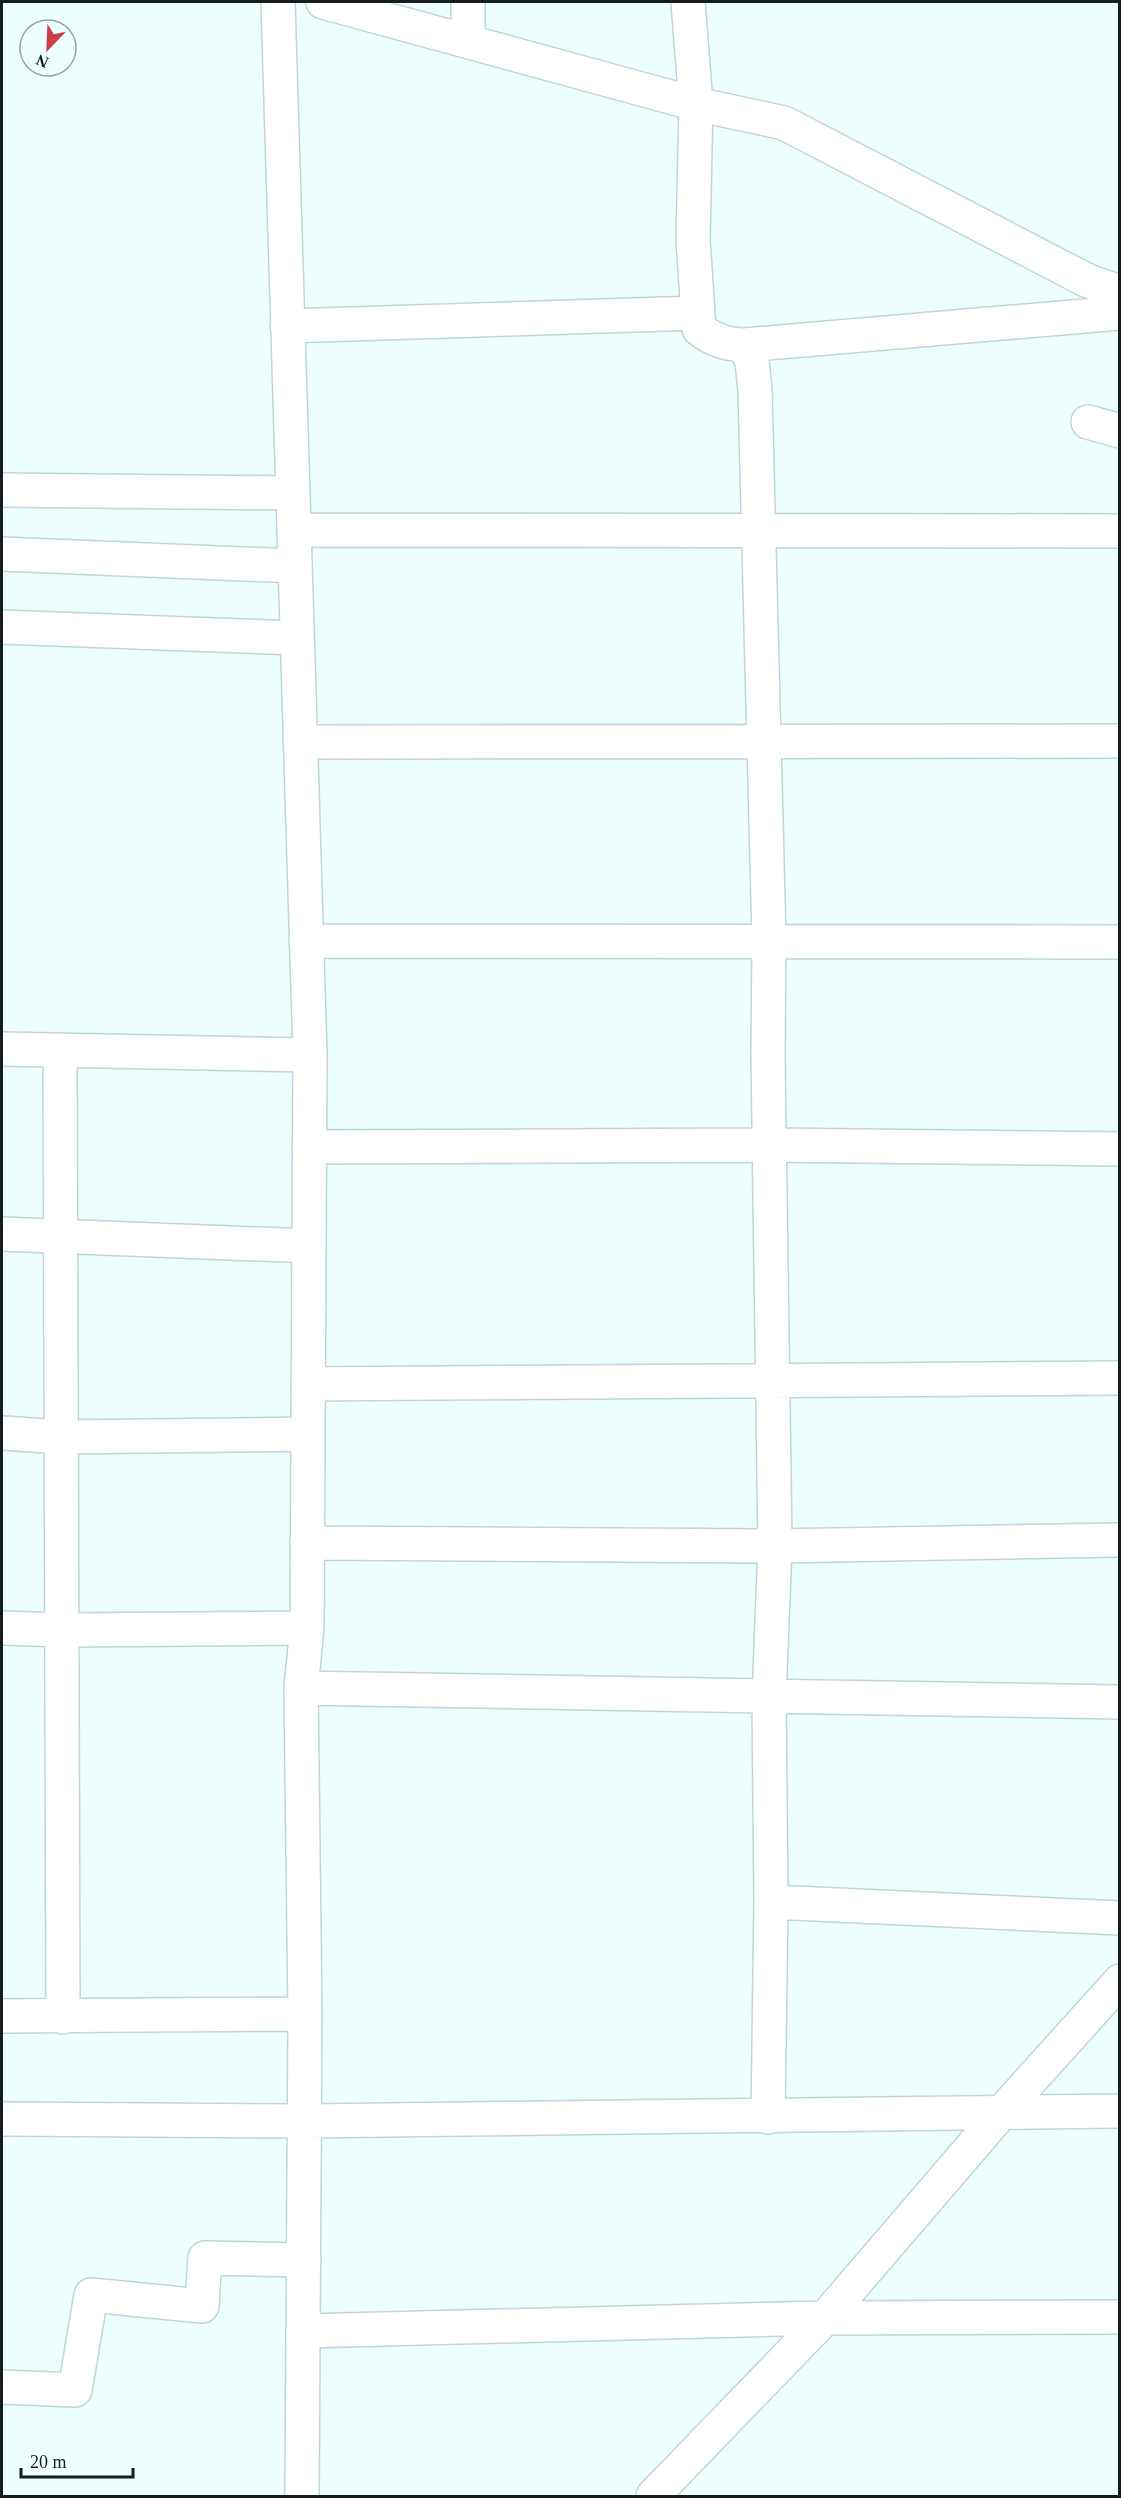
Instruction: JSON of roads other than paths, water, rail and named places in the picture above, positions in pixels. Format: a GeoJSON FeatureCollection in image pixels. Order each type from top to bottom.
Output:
{"type":"FeatureCollection","features":[{"type":"Feature","properties":{"kind":"street"},"geometry":{"type":"LineString","coordinates":[[278,2],[310,1055],[307,1628],[301,1688],[305,2014],[302,2496]]}},
{"type":"Feature","properties":{"kind":"street"},"geometry":{"type":"LineString","coordinates":[[323,2],[696,104],[784,123],[1088,281],[1119,292]]}},
{"type":"Feature","properties":{"kind":"street"},"geometry":{"type":"LineString","coordinates":[[468,2],[468,41]]}},
{"type":"Feature","properties":{"kind":"street"},"geometry":{"type":"LineString","coordinates":[[688,2],[696,104],[693,240],[699,329],[712,339],[728,344],[744,345],[1119,313]]}},
{"type":"Feature","properties":{"kind":"street"},"geometry":{"type":"LineString","coordinates":[[287,326],[698,313]]}},
{"type":"Feature","properties":{"kind":"street"},"geometry":{"type":"LineString","coordinates":[[744,345],[752,361],[755,392],[768,942],[775,1546],[769,1698],[771,1902],[768,2117]]}},
{"type":"Feature","properties":{"kind":"street"},"geometry":{"type":"LineString","coordinates":[[1088,422],[1119,431]]}},
{"type":"Feature","properties":{"kind":"street"},"geometry":{"type":"LineString","coordinates":[[2,490],[292,493]]}},
{"type":"Feature","properties":{"kind":"street"},"geometry":{"type":"LineString","coordinates":[[294,530],[1119,531]]}},
{"type":"Feature","properties":{"kind":"street"},"geometry":{"type":"LineString","coordinates":[[2,554],[295,566]]}},
{"type":"Feature","properties":{"kind":"street"},"geometry":{"type":"LineString","coordinates":[[2,627],[297,638]]}},
{"type":"Feature","properties":{"kind":"street"},"geometry":{"type":"LineString","coordinates":[[300,742],[1119,741]]}},
{"type":"Feature","properties":{"kind":"street"},"geometry":{"type":"LineString","coordinates":[[306,941],[1119,942]]}},
{"type":"Feature","properties":{"kind":"street"},"geometry":{"type":"LineString","coordinates":[[2,1049],[310,1055]]}},
{"type":"Feature","properties":{"kind":"street"},"geometry":{"type":"LineString","coordinates":[[60,1050],[63,2017]]}},
{"type":"Feature","properties":{"kind":"street"},"geometry":{"type":"LineString","coordinates":[[309,1147],[769,1145],[1119,1149]]}},
{"type":"Feature","properties":{"kind":"street"},"geometry":{"type":"LineString","coordinates":[[2,1234],[309,1246]]}},
{"type":"Feature","properties":{"kind":"street"},"geometry":{"type":"LineString","coordinates":[[308,1384],[1119,1377]]}},
{"type":"Feature","properties":{"kind":"street"},"geometry":{"type":"LineString","coordinates":[[2,1433],[62,1437],[308,1434]]}},
{"type":"Feature","properties":{"kind":"street"},"geometry":{"type":"LineString","coordinates":[[307,1543],[775,1546],[1119,1540]]}},
{"type":"Feature","properties":{"kind":"street"},"geometry":{"type":"LineString","coordinates":[[2,1628],[63,1630],[307,1628]]}},
{"type":"Feature","properties":{"kind":"street"},"geometry":{"type":"LineString","coordinates":[[301,1688],[769,1698],[1119,1702]]}},
{"type":"Feature","properties":{"kind":"street"},"geometry":{"type":"LineString","coordinates":[[771,1902],[1119,1918]]}},
{"type":"Feature","properties":{"kind":"street"},"geometry":{"type":"LineString","coordinates":[[653,2496],[825,2318],[1001,2113],[1119,1981]]}},
{"type":"Feature","properties":{"kind":"street"},"geometry":{"type":"LineString","coordinates":[[2,2016],[305,2014]]}},
{"type":"Feature","properties":{"kind":"street"},"geometry":{"type":"LineString","coordinates":[[2,2119],[304,2121],[1119,2111]]}},
{"type":"Feature","properties":{"kind":"street"},"geometry":{"type":"LineString","coordinates":[[2,2387],[75,2390],[91,2295],[202,2306],[205,2258],[304,2260]]}},
{"type":"Feature","properties":{"kind":"street"},"geometry":{"type":"LineString","coordinates":[[303,2331],[825,2318],[1119,2317]]}}]}
